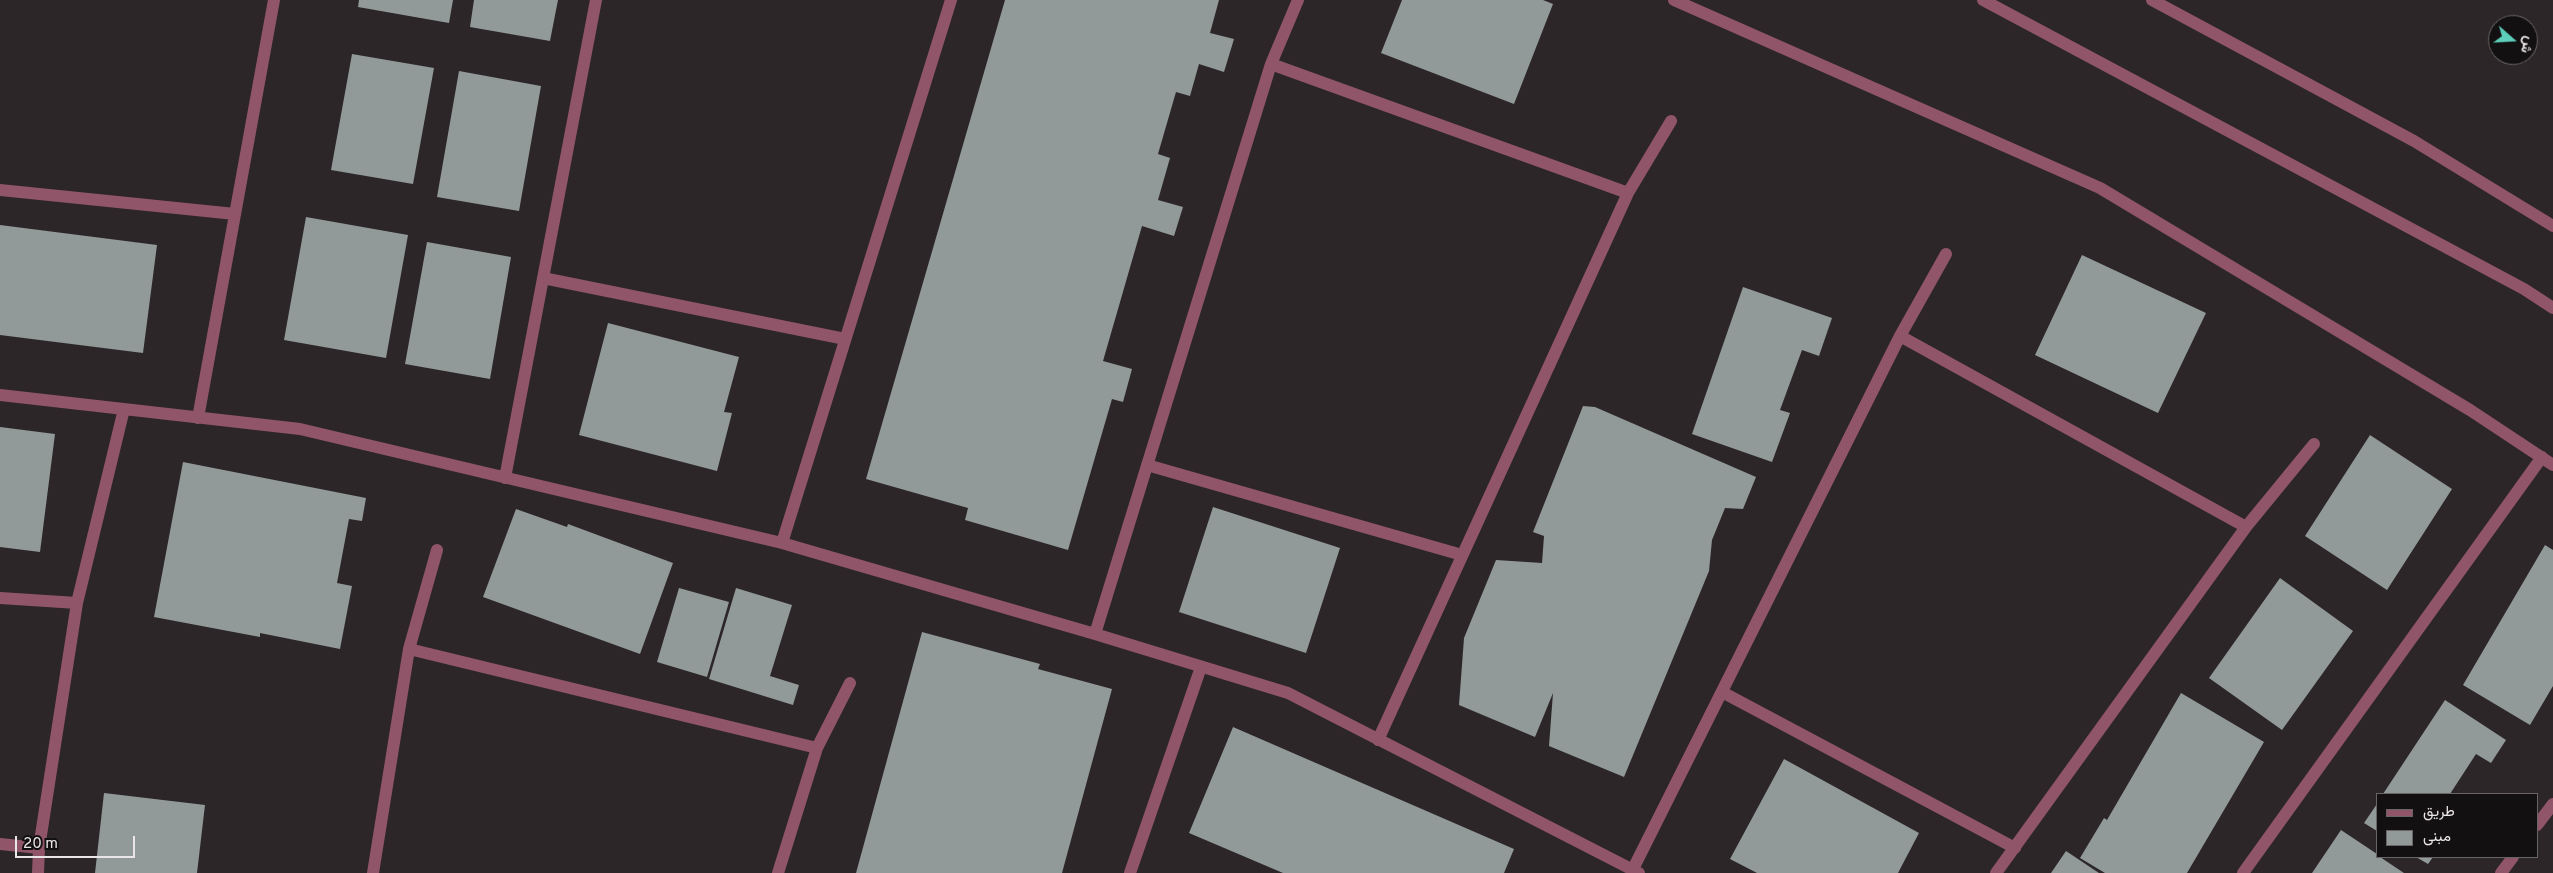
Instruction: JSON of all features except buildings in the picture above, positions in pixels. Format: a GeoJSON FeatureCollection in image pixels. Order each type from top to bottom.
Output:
{"type":"FeatureCollection","features":[{"type":"Feature","properties":{"kind":"street"},"geometry":{"type":"LineString","coordinates":[[198,418],[274,0]]}},
{"type":"Feature","properties":{"kind":"street"},"geometry":{"type":"LineString","coordinates":[[505,478],[596,0]]}},
{"type":"Feature","properties":{"kind":"street"},"geometry":{"type":"LineString","coordinates":[[782,543],[951,0]]}},
{"type":"Feature","properties":{"kind":"street"},"geometry":{"type":"LineString","coordinates":[[1095,634],[1271,64],[1298,0]]}},
{"type":"Feature","properties":{"kind":"street"},"geometry":{"type":"LineString","coordinates":[[1674,0],[2100,188],[2462,405],[2553,465]]}},
{"type":"Feature","properties":{"kind":"street"},"geometry":{"type":"LineString","coordinates":[[1983,0],[2524,289],[2553,308]]}},
{"type":"Feature","properties":{"kind":"street"},"geometry":{"type":"LineString","coordinates":[[2152,0],[2414,141],[2553,226]]}},
{"type":"Feature","properties":{"kind":"street"},"geometry":{"type":"LineString","coordinates":[[1271,64],[1628,193]]}},
{"type":"Feature","properties":{"kind":"street"},"geometry":{"type":"LineString","coordinates":[[1378,740],[1628,193],[1671,121]]}},
{"type":"Feature","properties":{"kind":"street"},"geometry":{"type":"LineString","coordinates":[[0,190],[235,214]]}},
{"type":"Feature","properties":{"kind":"street"},"geometry":{"type":"LineString","coordinates":[[0,395],[300,429],[782,543],[1095,634],[1288,693],[1636,871],[1722,692],[1900,336],[1946,254]]}},
{"type":"Feature","properties":{"kind":"street"},"geometry":{"type":"LineString","coordinates":[[543,278],[846,339]]}},
{"type":"Feature","properties":{"kind":"street"},"geometry":{"type":"LineString","coordinates":[[1900,336],[2246,527]]}},
{"type":"Feature","properties":{"kind":"street"},"geometry":{"type":"LineString","coordinates":[[38,873],[39,848],[77,603],[124,409]]}},
{"type":"Feature","properties":{"kind":"street"},"geometry":{"type":"LineString","coordinates":[[1996,873],[2246,527],[2314,444]]}},
{"type":"Feature","properties":{"kind":"street"},"geometry":{"type":"LineString","coordinates":[[2243,873],[2542,458]]}},
{"type":"Feature","properties":{"kind":"street"},"geometry":{"type":"LineString","coordinates":[[1147,465],[1462,555]]}},
{"type":"Feature","properties":{"kind":"street"},"geometry":{"type":"LineString","coordinates":[[373,873],[409,649],[437,550]]}},
{"type":"Feature","properties":{"kind":"street"},"geometry":{"type":"LineString","coordinates":[[0,598],[77,603]]}},
{"type":"Feature","properties":{"kind":"street"},"geometry":{"type":"LineString","coordinates":[[409,649],[817,748]]}},
{"type":"Feature","properties":{"kind":"street"},"geometry":{"type":"LineString","coordinates":[[1130,873],[1201,667]]}},
{"type":"Feature","properties":{"kind":"street"},"geometry":{"type":"LineString","coordinates":[[778,873],[817,748],[850,683]]}},
{"type":"Feature","properties":{"kind":"street"},"geometry":{"type":"LineString","coordinates":[[1722,692],[2015,848]]}},
{"type":"Feature","properties":{"kind":"street"},"geometry":{"type":"LineString","coordinates":[[2538,824],[2553,804]]}},
{"type":"Feature","properties":{"kind":"street"},"geometry":{"type":"LineString","coordinates":[[0,844],[39,848]]}},
{"type":"Feature","properties":{"kind":"street"},"geometry":{"type":"LineString","coordinates":[[2501,873],[2512,858]]}}]}
